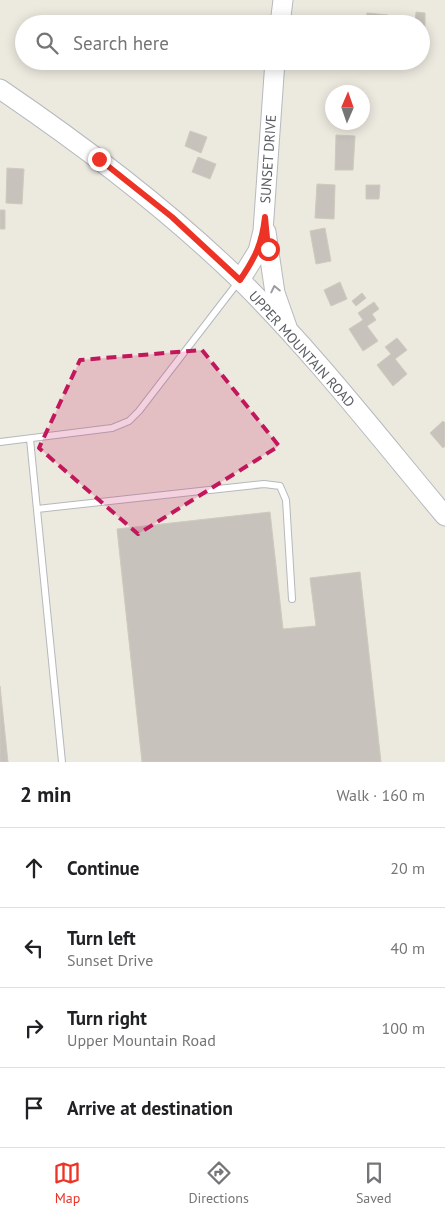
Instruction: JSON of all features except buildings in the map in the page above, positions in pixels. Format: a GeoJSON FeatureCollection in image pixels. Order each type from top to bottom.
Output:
{"type":"FeatureCollection","features":[{"type":"Feature","properties":{"kind":"street"},"geometry":{"type":"LineString","coordinates":[[281,15],[283,0]]}},
{"type":"Feature","properties":{"kind":"street","name":"SUNSET DRIVE"},"geometry":{"type":"LineString","coordinates":[[240,280],[258,251],[263,231],[274,70]]}},
{"type":"Feature","properties":{"kind":"street","name":"UPPER MOUNTAIN ROAD"},"geometry":{"type":"LineString","coordinates":[[0,89],[120,175],[172,217],[240,280],[329,377],[445,516]]}},
{"type":"Feature","properties":{"kind":"street"},"geometry":{"type":"LineString","coordinates":[[265,217],[275,293],[290,335]]}},
{"type":"Feature","properties":{"kind":"lane"},"geometry":{"type":"LineString","coordinates":[[0,442],[112,428],[129,421],[139,411],[240,280]]}},
{"type":"Feature","properties":{"kind":"lane"},"geometry":{"type":"LineString","coordinates":[[30,439],[62,762]]}},
{"type":"Feature","properties":{"kind":"lane"},"geometry":{"type":"LineString","coordinates":[[37,510],[264,484],[280,486],[286,500],[292,599]]}},
{"type":"Feature","properties":{"kind":"highlighted area"},"geometry":{"type":"Polygon","coordinates":[[[202,350],[279,446],[138,534],[39,448],[80,360],[202,350]]]}},
{"type":"Feature","properties":{"kind":"route"},"geometry":{"type":"LineString","coordinates":[[99,159],[172,217],[240,280],[258,251],[265,217],[268,249]]}}]}
